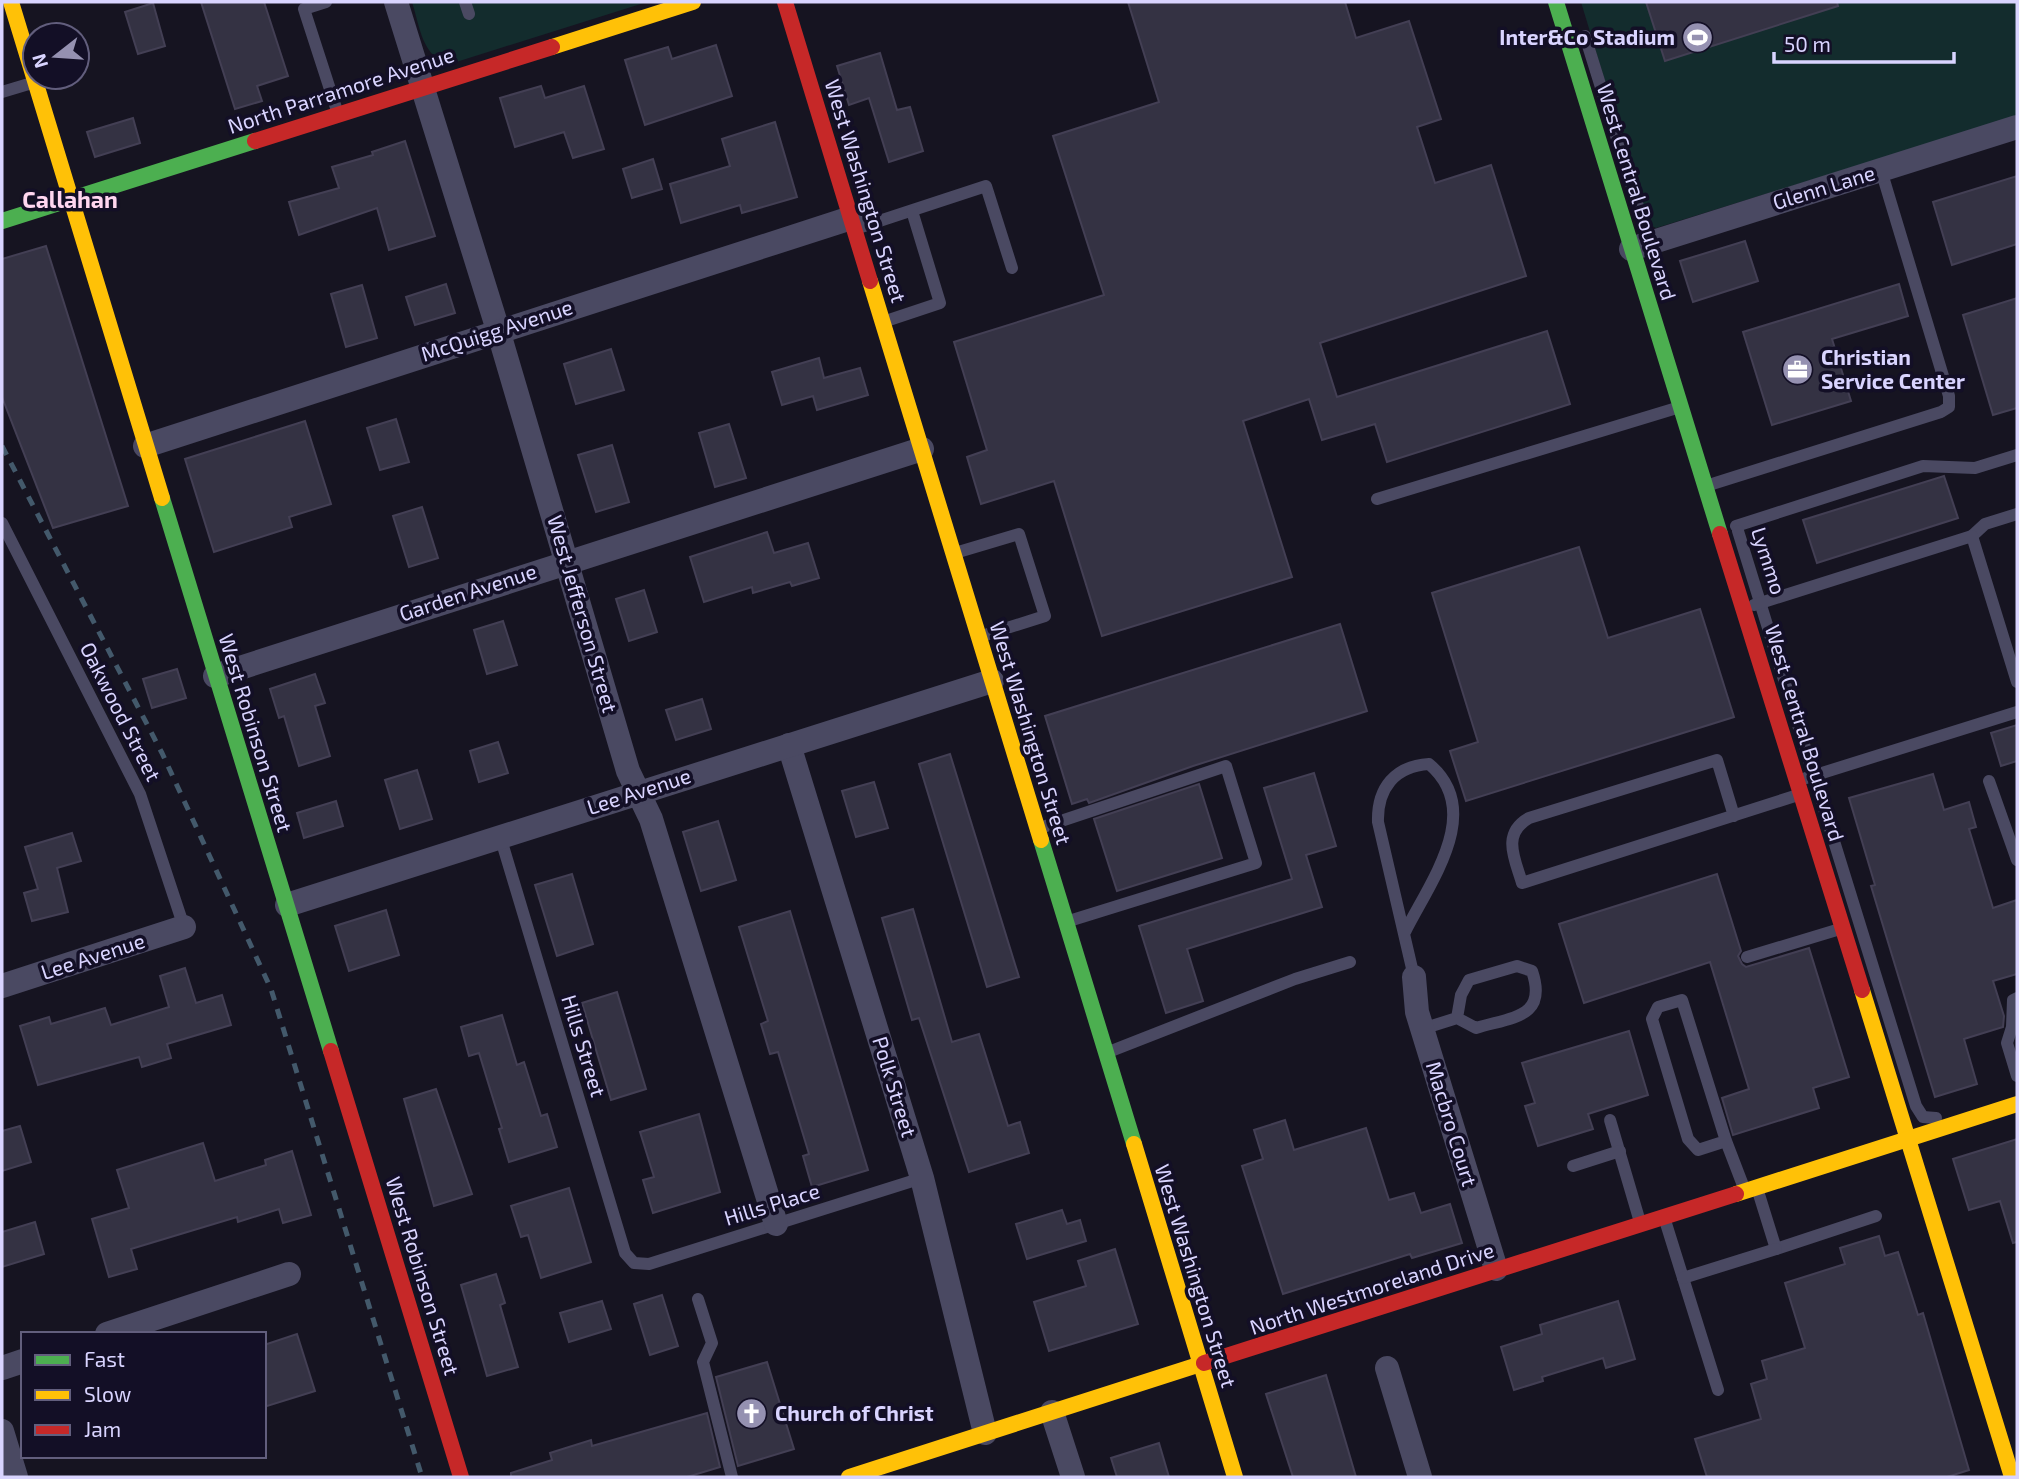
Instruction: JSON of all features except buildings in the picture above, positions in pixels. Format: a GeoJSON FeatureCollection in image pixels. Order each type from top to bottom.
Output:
{"type":"FeatureCollection","features":[{"type":"Feature","properties":{"kind":"street","name":"West Robinson Street"},"geometry":{"type":"LineString","coordinates":[[11,2],[21,34]]}},
{"type":"Feature","properties":{"kind":"street","name":"West Jefferson Street"},"geometry":{"type":"LineString","coordinates":[[396,2],[498,330],[628,771],[651,819],[776,1224]]}},
{"type":"Feature","properties":{"kind":"street","name":"North Parramore Avenue"},"geometry":{"type":"LineString","coordinates":[[2,221],[693,2]]}},
{"type":"Feature","properties":{"kind":"street","name":"West Washington Street"},"geometry":{"type":"LineString","coordinates":[[785,2],[1235,1477]]}},
{"type":"Feature","properties":{"kind":"street","name":"West Central Boulevard"},"geometry":{"type":"LineString","coordinates":[[1556,2],[1644,249],[1681,407],[2012,1477]]}},
{"type":"Feature","properties":{"kind":"street","name":"West Robinson Street"},"geometry":{"type":"LineString","coordinates":[[39,91],[461,1477]]}},
{"type":"Feature","properties":{"kind":"street","name":"Glenn Lane"},"geometry":{"type":"LineString","coordinates":[[1644,249],[2017,127]]}},
{"type":"Feature","properties":{"kind":"street","name":"McQuigg Avenue"},"geometry":{"type":"LineString","coordinates":[[145,446],[498,330],[852,224]]}},
{"type":"Feature","properties":{"kind":"street","name":"Garden Avenue"},"geometry":{"type":"LineString","coordinates":[[215,676],[566,561],[922,449]]}},
{"type":"Feature","properties":{"kind":"street","name":"Lee Avenue"},"geometry":{"type":"LineString","coordinates":[[287,905],[992,681]]}},
{"type":"Feature","properties":{"kind":"street","name":"Polk Street"},"geometry":{"type":"LineString","coordinates":[[789,745],[922,1178],[985,1433]]}},
{"type":"Feature","properties":{"kind":"street","name":"Lee Avenue"},"geometry":{"type":"LineString","coordinates":[[2,986],[184,927]]}},
{"type":"Feature","properties":{"kind":"street","name":"Macbro Court"},"geometry":{"type":"LineString","coordinates":[[1414,977],[1422,1029],[1496,1269]]}},
{"type":"Feature","properties":{"kind":"street","name":"North Westmoreland Drive"},"geometry":{"type":"LineString","coordinates":[[849,1477],[2017,1104]]}},
{"type":"Feature","properties":{"kind":"street"},"geometry":{"type":"LineString","coordinates":[[113,1332],[289,1274]]}},
{"type":"Feature","properties":{"kind":"street"},"geometry":{"type":"LineString","coordinates":[[2,1368],[21,1363]]}},
{"type":"Feature","properties":{"kind":"street"},"geometry":{"type":"LineString","coordinates":[[1387,1368],[1420,1477]]}},
{"type":"Feature","properties":{"kind":"street"},"geometry":{"type":"LineString","coordinates":[[1052,1412],[1073,1477]]}},
{"type":"Feature","properties":{"kind":"street"},"geometry":{"type":"LineString","coordinates":[[2,1432],[16,1477]]}},
{"type":"Feature","properties":{"kind":"lane"},"geometry":{"type":"LineString","coordinates":[[326,2],[304,9],[338,114]]}},
{"type":"Feature","properties":{"kind":"lane"},"geometry":{"type":"LineString","coordinates":[[1582,27],[1644,249]]}},
{"type":"Feature","properties":{"kind":"lane"},"geometry":{"type":"LineString","coordinates":[[2,92],[21,86]]}},
{"type":"Feature","properties":{"kind":"lane"},"geometry":{"type":"LineString","coordinates":[[1706,486],[1941,412],[1949,407],[1949,396],[1881,170]]}},
{"type":"Feature","properties":{"kind":"lane"},"geometry":{"type":"LineString","coordinates":[[852,224],[912,211],[986,186],[1012,268]]}},
{"type":"Feature","properties":{"kind":"lane"},"geometry":{"type":"LineString","coordinates":[[883,322],[940,303],[912,211]]}},
{"type":"Feature","properties":{"kind":"lane"},"geometry":{"type":"LineString","coordinates":[[1377,499],[1681,407]]}},
{"type":"Feature","properties":{"kind":"lane","name":"Lymmo"},"geometry":{"type":"LineString","coordinates":[[2017,455],[1975,468],[1923,466],[1734,520],[1919,1113],[1934,1119],[2017,1094]]}},
{"type":"Feature","properties":{"kind":"lane"},"geometry":{"type":"LineString","coordinates":[[1743,608],[1972,536],[1985,524],[2017,514]]}},
{"type":"Feature","properties":{"kind":"lane","name":"Oakwood Street"},"geometry":{"type":"LineString","coordinates":[[2,523],[140,794],[184,927]]}},
{"type":"Feature","properties":{"kind":"lane"},"geometry":{"type":"LineString","coordinates":[[954,554],[1019,534],[1045,616],[978,637]]}},
{"type":"Feature","properties":{"kind":"lane"},"geometry":{"type":"LineString","coordinates":[[1972,536],[2017,682]]}},
{"type":"Feature","properties":{"kind":"lane"},"geometry":{"type":"LineString","coordinates":[[1734,816],[1717,760],[1528,818],[1515,829],[1511,837],[1522,883],[1734,816],[1798,788],[1814,775],[2017,712]]}},
{"type":"Feature","properties":{"kind":"lane"},"geometry":{"type":"LineString","coordinates":[[1405,932],[1454,826],[1454,806],[1447,783],[1429,764],[1414,765],[1401,771],[1389,781],[1378,806],[1378,822],[1414,977]]}},
{"type":"Feature","properties":{"kind":"lane"},"geometry":{"type":"LineString","coordinates":[[1037,830],[1226,766],[1255,863],[1066,922]]}},
{"type":"Feature","properties":{"kind":"lane"},"geometry":{"type":"LineString","coordinates":[[1989,781],[2017,860]]}},
{"type":"Feature","properties":{"kind":"lane","name":"Hills Street"},"geometry":{"type":"LineString","coordinates":[[500,836],[625,1252],[634,1263]]}},
{"type":"Feature","properties":{"kind":"lane"},"geometry":{"type":"LineString","coordinates":[[1747,957],[1842,928]]}},
{"type":"Feature","properties":{"kind":"lane"},"geometry":{"type":"LineString","coordinates":[[1106,1053],[1295,979],[1350,962]]}},
{"type":"Feature","properties":{"kind":"lane"},"geometry":{"type":"LineString","coordinates":[[1422,1029],[1457,1018],[1476,1028],[1526,1012],[1535,1004],[1538,990],[1532,971],[1517,966],[1469,980],[1461,995],[1457,1018]]}},
{"type":"Feature","properties":{"kind":"lane"},"geometry":{"type":"LineString","coordinates":[[2017,998],[2013,1000],[2012,1027],[2007,1043],[2017,1076]]}},
{"type":"Feature","properties":{"kind":"lane"},"geometry":{"type":"LineString","coordinates":[[1726,1141],[1698,1150],[1688,1139],[1652,1019],[1658,1007],[1682,1000],[1726,1141],[1751,1190],[1776,1249]]}},
{"type":"Feature","properties":{"kind":"lane"},"geometry":{"type":"LineString","coordinates":[[1611,1121],[1641,1225]]}},
{"type":"Feature","properties":{"kind":"lane"},"geometry":{"type":"LineString","coordinates":[[1573,1167],[1620,1151]]}},
{"type":"Feature","properties":{"kind":"lane","name":"Hills Place"},"geometry":{"type":"LineString","coordinates":[[634,1263],[649,1264],[922,1178]]}},
{"type":"Feature","properties":{"kind":"lane"},"geometry":{"type":"LineString","coordinates":[[1683,1278],[1876,1216]]}},
{"type":"Feature","properties":{"kind":"lane"},"geometry":{"type":"LineString","coordinates":[[1664,1217],[1718,1390]]}},
{"type":"Feature","properties":{"kind":"lane"},"geometry":{"type":"LineString","coordinates":[[698,1299],[712,1343],[704,1362],[732,1477]]}},
{"type":"Feature","properties":{"kind":"green space"},"geometry":{"type":"Polygon","coordinates":[[[412,2],[647,2],[450,64],[441,61],[428,48],[412,2]]]}},
{"type":"Feature","properties":{"kind":"green space"},"geometry":{"type":"Polygon","coordinates":[[[1581,2],[2017,2],[2017,116],[1656,228],[1650,225],[1645,214],[1581,2]]]}},
{"type":"Feature","properties":{"kind":"railway"},"geometry":{"type":"LineString","coordinates":[[2,446],[162,753],[271,989],[422,1477]]}},
{"type":"Feature","properties":{"kind":"traffic: fast"},"geometry":{"type":"LineString","coordinates":[[1556,2],[1720,534]]}},
{"type":"Feature","properties":{"kind":"traffic: fast"},"geometry":{"type":"LineString","coordinates":[[2,221],[255,141]]}},
{"type":"Feature","properties":{"kind":"traffic: fast"},"geometry":{"type":"LineString","coordinates":[[162,498],[331,1051]]}},
{"type":"Feature","properties":{"kind":"traffic: fast"},"geometry":{"type":"LineString","coordinates":[[1041,840],[1134,1144]]}},
{"type":"Feature","properties":{"kind":"traffic: slow"},"geometry":{"type":"LineString","coordinates":[[11,2],[162,498]]}},
{"type":"Feature","properties":{"kind":"traffic: slow"},"geometry":{"type":"LineString","coordinates":[[552,47],[693,2]]}},
{"type":"Feature","properties":{"kind":"traffic: slow"},"geometry":{"type":"LineString","coordinates":[[870,281],[1041,840]]}},
{"type":"Feature","properties":{"kind":"traffic: slow"},"geometry":{"type":"LineString","coordinates":[[1862,990],[2012,1477]]}},
{"type":"Feature","properties":{"kind":"traffic: slow"},"geometry":{"type":"LineString","coordinates":[[1736,1194],[2017,1104]]}},
{"type":"Feature","properties":{"kind":"traffic: slow"},"geometry":{"type":"LineString","coordinates":[[1134,1144],[1235,1477]]}},
{"type":"Feature","properties":{"kind":"traffic: slow"},"geometry":{"type":"LineString","coordinates":[[849,1477],[1204,1363]]}},
{"type":"Feature","properties":{"kind":"traffic: jam"},"geometry":{"type":"LineString","coordinates":[[785,2],[870,281]]}},
{"type":"Feature","properties":{"kind":"traffic: jam"},"geometry":{"type":"LineString","coordinates":[[255,141],[552,47]]}},
{"type":"Feature","properties":{"kind":"traffic: jam"},"geometry":{"type":"LineString","coordinates":[[1720,534],[1862,990]]}},
{"type":"Feature","properties":{"kind":"traffic: jam"},"geometry":{"type":"LineString","coordinates":[[331,1051],[461,1477]]}},
{"type":"Feature","properties":{"kind":"traffic: jam"},"geometry":{"type":"LineString","coordinates":[[1204,1363],[1736,1194]]}},
{"type":"Feature","properties":{"kind":"place","name":"Inter&Co Stadium"},"geometry":{"type":"Point","coordinates":[1698,38]}},
{"type":"Feature","properties":{"kind":"place","name":"Christian Service Center"},"geometry":{"type":"Point","coordinates":[1798,370]}},
{"type":"Feature","properties":{"kind":"place","name":"Church of Christ"},"geometry":{"type":"Point","coordinates":[752,1414]}},
{"type":"Feature","properties":{"kind":"district","name":"Callahan"},"geometry":{"type":"Point","coordinates":[70,200]}}]}
